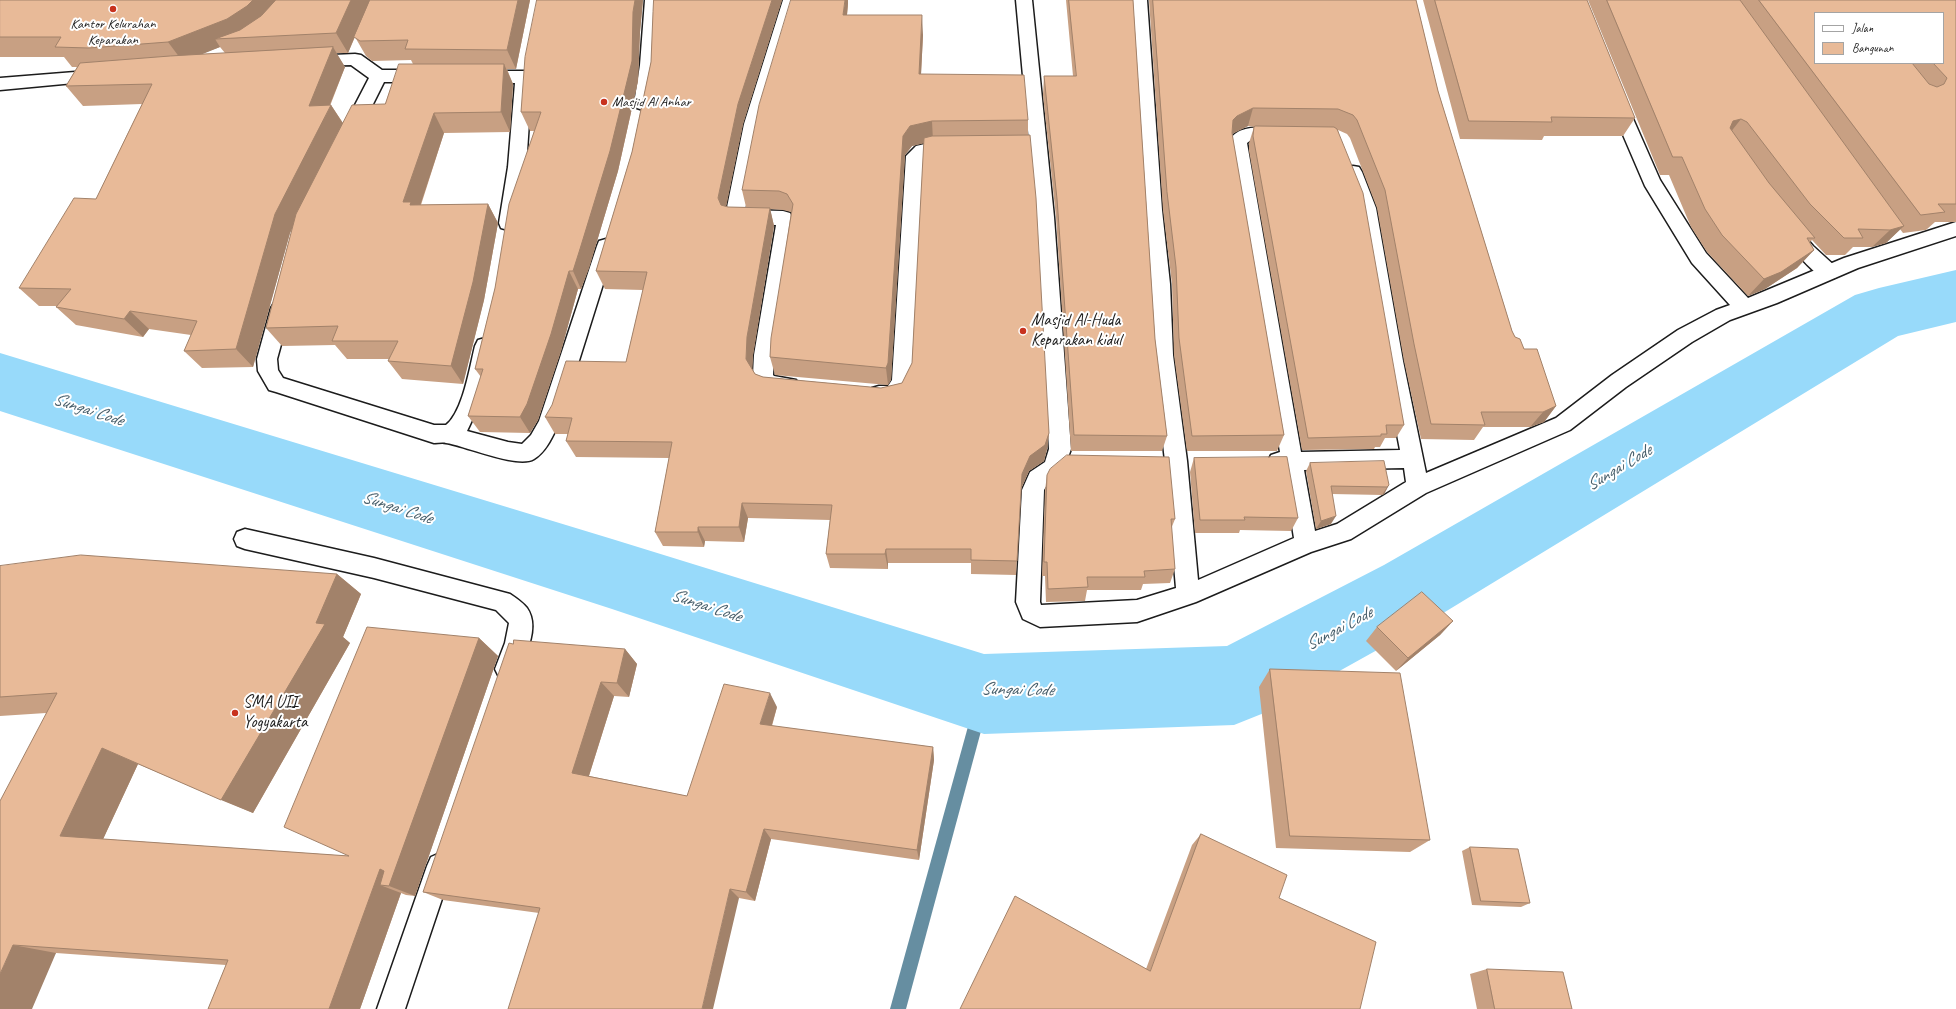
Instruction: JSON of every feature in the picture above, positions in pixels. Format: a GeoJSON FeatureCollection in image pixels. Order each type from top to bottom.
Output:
{"type":"FeatureCollection","features":[{"type":"Feature","properties":{"kind":"street"},"geometry":{"type":"LineString","coordinates":[[640,119],[648,81],[649,32],[653,0]]}},
{"type":"Feature","properties":{"kind":"street"},"geometry":{"type":"LineString","coordinates":[[791,0],[753,124],[734,217],[783,218],[786,223],[776,291],[764,355],[763,375],[768,384],[806,387]]}},
{"type":"Feature","properties":{"kind":"street"},"geometry":{"type":"LineString","coordinates":[[1024,0],[1032,147],[1046,217],[1060,449],[1068,461],[1038,476],[1035,480],[1033,490],[1028,602],[1029,609],[1034,615],[1040,616],[1136,611],[1188,595],[1307,543],[1343,532],[1418,486],[1563,424],[1619,381],[1686,336],[1723,315],[1851,263],[1896,241],[1956,229]]}},
{"type":"Feature","properties":{"kind":"street"},"geometry":{"type":"LineString","coordinates":[[1139,0],[1153,210],[1160,284],[1163,355],[1178,461],[1188,595]]}},
{"type":"Feature","properties":{"kind":"street"},"geometry":{"type":"LineString","coordinates":[[293,62],[358,51],[378,76]]}},
{"type":"Feature","properties":{"kind":"street"},"geometry":{"type":"LineString","coordinates":[[463,76],[526,70],[517,167],[506,237]]}},
{"type":"Feature","properties":{"kind":"street"},"geometry":{"type":"LineString","coordinates":[[0,84],[115,74]]}},
{"type":"Feature","properties":{"kind":"street"},"geometry":{"type":"LineString","coordinates":[[378,76],[440,76]]}},
{"type":"Feature","properties":{"kind":"street"},"geometry":{"type":"LineString","coordinates":[[344,144],[378,76]]}},
{"type":"Feature","properties":{"kind":"street"},"geometry":{"type":"LineString","coordinates":[[1612,86],[1651,181],[1699,258],[1744,307]]}},
{"type":"Feature","properties":{"kind":"street"},"geometry":{"type":"LineString","coordinates":[[1301,135],[1248,134],[1239,139],[1238,143],[1304,533],[1307,543]]}},
{"type":"Feature","properties":{"kind":"street"},"geometry":{"type":"LineString","coordinates":[[860,392],[892,394],[899,390],[902,380],[915,156],[918,151],[928,149],[971,148]]}},
{"type":"Feature","properties":{"kind":"street"},"geometry":{"type":"LineString","coordinates":[[1346,153],[1367,208],[1393,361],[1418,486]]}},
{"type":"Feature","properties":{"kind":"street"},"geometry":{"type":"LineString","coordinates":[[1778,218],[1806,251],[1829,272]]}},
{"type":"Feature","properties":{"kind":"street"},"geometry":{"type":"LineString","coordinates":[[286,288],[267,359],[268,371],[276,384],[417,430],[434,434],[447,434],[508,451],[526,453],[539,441],[549,420],[611,231]]}},
{"type":"Feature","properties":{"kind":"street"},"geometry":{"type":"LineString","coordinates":[[447,434],[456,429],[463,419],[477,379],[489,327]]}},
{"type":"Feature","properties":{"kind":"street"},"geometry":{"type":"LineString","coordinates":[[1262,461],[1413,459]]}},
{"type":"Feature","properties":{"kind":"street"},"geometry":{"type":"LineString","coordinates":[[244,540],[374,568],[502,601],[513,610],[520,619],[521,630],[501,688]]}},
{"type":"Feature","properties":{"kind":"street"},"geometry":{"type":"LineString","coordinates":[[391,1009],[448,844]]}},
{"type":"Feature","properties":{"kind":"building"},"geometry":{"type":"Polygon","coordinates":[[[0,0],[253,0],[247,6],[227,19],[168,42],[89,48],[55,47],[61,37],[0,37],[0,0]]]}},
{"type":"Feature","properties":{"kind":"building"},"geometry":{"type":"Polygon","coordinates":[[[276,0],[351,0],[336,33],[215,39],[240,30],[261,16],[276,0]]]}},
{"type":"Feature","properties":{"kind":"building"},"geometry":{"type":"Polygon","coordinates":[[[370,0],[518,0],[507,50],[405,49],[408,40],[360,41],[354,37],[370,0]]]}},
{"type":"Feature","properties":{"kind":"building"},"geometry":{"type":"Polygon","coordinates":[[[537,0],[635,0],[633,12],[632,61],[610,151],[580,249],[573,271],[569,271],[551,334],[527,404],[520,417],[468,416],[483,369],[475,369],[495,288],[509,204],[541,112],[521,112],[525,57],[537,0]]]}},
{"type":"Feature","properties":{"kind":"building"},"geometry":{"type":"Polygon","coordinates":[[[654,0],[772,0],[738,104],[718,198],[721,205],[728,207],[770,208],[747,337],[746,359],[755,374],[763,377],[881,388],[902,383],[912,363],[924,138],[932,136],[1030,135],[1036,198],[1049,433],[1045,445],[1030,456],[1022,474],[1017,561],[971,560],[971,549],[886,549],[885,554],[826,554],[832,505],[742,503],[739,527],[698,527],[698,532],[655,532],[672,442],[566,441],[572,418],[545,417],[552,405],[566,361],[626,362],[647,272],[596,271],[632,152],[651,62],[654,0]]]}},
{"type":"Feature","properties":{"kind":"building"},"geometry":{"type":"Polygon","coordinates":[[[791,0],[845,0],[843,15],[922,15],[919,74],[1024,75],[1028,120],[932,121],[910,126],[903,136],[888,363],[886,368],[770,357],[771,338],[793,204],[787,194],[779,191],[742,190],[759,105],[791,0]]]}},
{"type":"Feature","properties":{"kind":"building"},"geometry":{"type":"Polygon","coordinates":[[[1069,0],[1133,0],[1155,339],[1167,436],[1074,435],[1057,199],[1044,76],[1076,76],[1069,0]]]}},
{"type":"Feature","properties":{"kind":"building"},"geometry":{"type":"Polygon","coordinates":[[[1153,0],[1416,0],[1438,91],[1512,331],[1515,337],[1520,339],[1524,349],[1537,349],[1556,406],[1543,412],[1481,412],[1485,425],[1431,424],[1414,344],[1385,190],[1357,120],[1353,115],[1338,109],[1253,108],[1237,116],[1233,120],[1232,133],[1284,435],[1192,436],[1179,338],[1176,267],[1167,192],[1153,0]]]}},
{"type":"Feature","properties":{"kind":"building"},"geometry":{"type":"Polygon","coordinates":[[[1435,0],[1587,0],[1635,118],[1551,117],[1552,122],[1469,121],[1435,0]]]}},
{"type":"Feature","properties":{"kind":"building"},"geometry":{"type":"Polygon","coordinates":[[[1607,0],[1740,0],[1904,226],[1890,230],[1858,229],[1863,238],[1844,238],[1810,204],[1747,122],[1741,119],[1733,121],[1730,128],[1769,183],[1815,238],[1807,238],[1814,250],[1781,272],[1764,279],[1722,235],[1705,209],[1682,157],[1673,157],[1607,0]]]}},
{"type":"Feature","properties":{"kind":"building"},"geometry":{"type":"Polygon","coordinates":[[[1759,0],[1956,0],[1956,204],[1938,204],[1945,212],[1921,215],[1759,0]]]}},
{"type":"Feature","properties":{"kind":"building"},"geometry":{"type":"Polygon","coordinates":[[[333,47],[309,106],[331,105],[275,214],[236,349],[184,351],[197,321],[130,311],[124,319],[56,307],[71,289],[19,288],[74,198],[96,199],[152,84],[66,86],[80,63],[170,56],[333,47]]]}},
{"type":"Feature","properties":{"kind":"building"},"geometry":{"type":"Polygon","coordinates":[[[399,64],[504,64],[501,112],[434,113],[403,202],[411,202],[410,205],[488,204],[473,282],[451,366],[388,361],[398,341],[332,341],[338,326],[266,328],[296,214],[352,105],[385,104],[399,64]]]}},
{"type":"Feature","properties":{"kind":"building"},"geometry":{"type":"Polygon","coordinates":[[[1254,127],[1334,127],[1337,129],[1363,193],[1404,425],[1386,425],[1387,434],[1381,434],[1381,436],[1308,438],[1253,136],[1254,127]]]}},
{"type":"Feature","properties":{"kind":"building"},"geometry":{"type":"Polygon","coordinates":[[[1067,455],[1169,457],[1175,519],[1171,519],[1175,569],[1144,571],[1145,577],[1087,577],[1088,587],[1048,589],[1047,562],[1044,562],[1047,475],[1050,469],[1067,455]]]}},
{"type":"Feature","properties":{"kind":"building"},"geometry":{"type":"Polygon","coordinates":[[[1287,457],[1298,518],[1244,517],[1245,520],[1200,520],[1194,458],[1287,457]]]}},
{"type":"Feature","properties":{"kind":"building"},"geometry":{"type":"Polygon","coordinates":[[[1384,461],[1389,485],[1387,487],[1331,486],[1336,516],[1321,521],[1310,463],[1384,461]]]}},
{"type":"Feature","properties":{"kind":"building","name":"SMA UII Yogyakarta"},"geometry":{"type":"Polygon","coordinates":[[[81,555],[337,574],[316,623],[325,624],[221,800],[102,748],[60,836],[349,856],[284,827],[367,627],[479,638],[389,886],[380,885],[384,871],[380,869],[329,1009],[208,1009],[228,960],[13,945],[0,974],[0,801],[57,693],[0,697],[0,566],[81,555]]]}},
{"type":"Feature","properties":{"kind":"building"},"geometry":{"type":"Polygon","coordinates":[[[1422,592],[1453,621],[1408,658],[1377,627],[1422,592]]]}},
{"type":"Feature","properties":{"kind":"building"},"geometry":{"type":"Polygon","coordinates":[[[514,640],[625,649],[617,683],[601,682],[572,773],[687,796],[724,684],[770,693],[760,724],[933,747],[917,850],[764,829],[746,892],[730,889],[702,1009],[508,1009],[540,908],[423,892],[509,643],[513,644],[514,640]]]}},
{"type":"Feature","properties":{"kind":"building"},"geometry":{"type":"Polygon","coordinates":[[[1270,669],[1400,673],[1430,840],[1290,836],[1270,669]]]}},
{"type":"Feature","properties":{"kind":"building"},"geometry":{"type":"Polygon","coordinates":[[[1201,834],[1287,875],[1279,898],[1376,942],[1360,1009],[960,1009],[1015,896],[1150,971],[1201,834]]]}},
{"type":"Feature","properties":{"kind":"building"},"geometry":{"type":"Polygon","coordinates":[[[1470,847],[1518,849],[1530,903],[1481,901],[1470,847]]]}},
{"type":"Feature","properties":{"kind":"building"},"geometry":{"type":"Polygon","coordinates":[[[1487,969],[1563,972],[1572,1009],[1495,1009],[1487,969]]]}},
{"type":"Feature","properties":{"kind":"waterway","name":"Sungai Code"},"geometry":{"type":"LineString","coordinates":[[0,382],[612,574],[984,694],[1234,685],[1412,590],[1879,314],[1956,296]]}},
{"type":"Feature","properties":{"kind":"waterway"},"geometry":{"type":"LineString","coordinates":[[898,1009],[984,694]]}},
{"type":"Feature","properties":{"kind":"place","name":"Kantor Kelurahan Keparakan"},"geometry":{"type":"Point","coordinates":[113,9]}},
{"type":"Feature","properties":{"kind":"place","name":"Masjid Al Anhar"},"geometry":{"type":"Point","coordinates":[604,102]}},
{"type":"Feature","properties":{"kind":"place","name":"Masjid Al-Huda Keparakan kidul"},"geometry":{"type":"Point","coordinates":[1023,331]}},
{"type":"Feature","properties":{"kind":"place","name":"SMA UII Yogyakarta"},"geometry":{"type":"Point","coordinates":[235,713]}}]}
